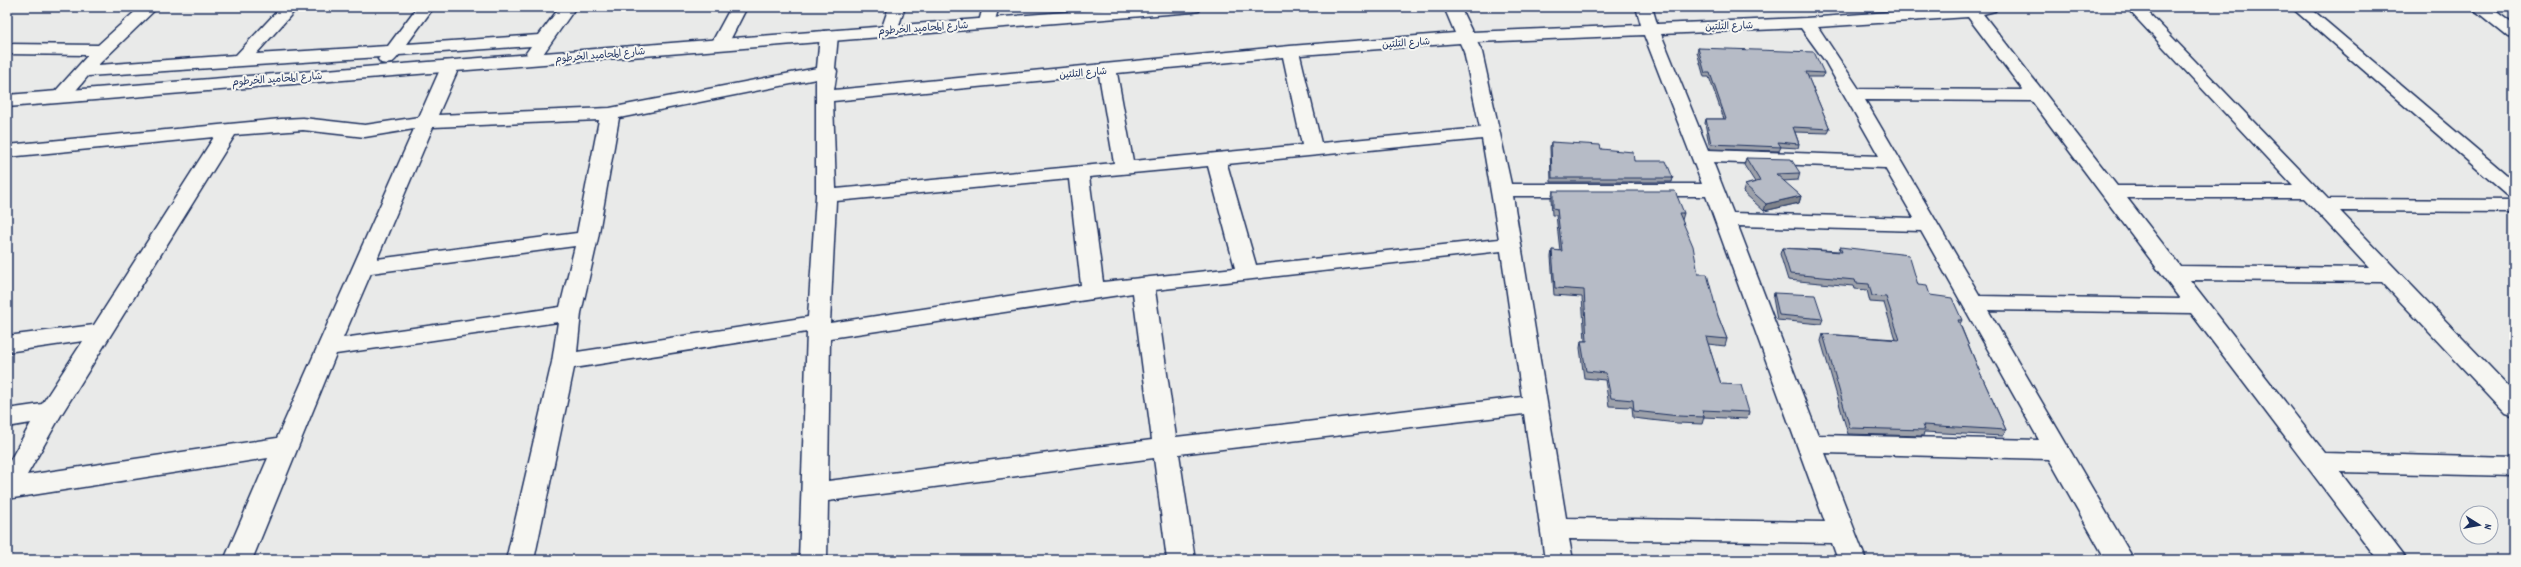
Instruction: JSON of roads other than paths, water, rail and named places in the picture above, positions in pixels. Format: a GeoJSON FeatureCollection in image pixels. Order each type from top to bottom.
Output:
{"type":"FeatureCollection","features":[{"type":"Feature","properties":{"kind":"street"},"geometry":{"type":"LineString","coordinates":[[60,96],[102,50],[150,7]]}},
{"type":"Feature","properties":{"kind":"street"},"geometry":{"type":"LineString","coordinates":[[243,58],[290,7]]}},
{"type":"Feature","properties":{"kind":"street"},"geometry":{"type":"LineString","coordinates":[[377,71],[426,7]]}},
{"type":"Feature","properties":{"kind":"street"},"geometry":{"type":"LineString","coordinates":[[530,59],[568,7]]}},
{"type":"Feature","properties":{"kind":"street"},"geometry":{"type":"LineString","coordinates":[[720,44],[739,7]]}},
{"type":"Feature","properties":{"kind":"street"},"geometry":{"type":"LineString","coordinates":[[890,30],[897,7]]}},
{"type":"Feature","properties":{"kind":"street","name":"شارع المحاميد الخرطوم"},"geometry":{"type":"LineString","coordinates":[[7,101],[890,30],[989,15],[1193,7]]}},
{"type":"Feature","properties":{"kind":"street"},"geometry":{"type":"LineString","coordinates":[[1452,7],[1467,37],[1502,190],[1559,560]]}},
{"type":"Feature","properties":{"kind":"street"},"geometry":{"type":"LineString","coordinates":[[1644,7],[1650,28],[1714,190],[1852,560]]}},
{"type":"Feature","properties":{"kind":"street"},"geometry":{"type":"LineString","coordinates":[[2134,7],[2514,407]]}},
{"type":"Feature","properties":{"kind":"street"},"geometry":{"type":"LineString","coordinates":[[2299,7],[2514,191]]}},
{"type":"Feature","properties":{"kind":"street"},"geometry":{"type":"LineString","coordinates":[[2479,7],[2514,33]]}},
{"type":"Feature","properties":{"kind":"street"},"geometry":{"type":"LineString","coordinates":[[1977,9],[2037,96],[2200,306],[2393,560]]}},
{"type":"Feature","properties":{"kind":"street","name":"شارع التلتين"},"geometry":{"type":"LineString","coordinates":[[824,96],[1107,70],[1290,51],[1467,37],[1650,28],[1806,23],[1977,9]]}},
{"type":"Feature","properties":{"kind":"street"},"geometry":{"type":"LineString","coordinates":[[1806,23],[1833,60],[1853,94],[2120,560]]}},
{"type":"Feature","properties":{"kind":"street"},"geometry":{"type":"LineString","coordinates":[[813,560],[813,493],[826,196],[824,96],[828,71],[829,35]]}},
{"type":"Feature","properties":{"kind":"street"},"geometry":{"type":"LineString","coordinates":[[83,71],[243,58],[392,52],[544,40]]}},
{"type":"Feature","properties":{"kind":"street"},"geometry":{"type":"LineString","coordinates":[[7,49],[102,50]]}},
{"type":"Feature","properties":{"kind":"street"},"geometry":{"type":"LineString","coordinates":[[1290,51],[1313,149]]}},
{"type":"Feature","properties":{"kind":"street"},"geometry":{"type":"LineString","coordinates":[[238,560],[327,348],[364,267],[451,65]]}},
{"type":"Feature","properties":{"kind":"street"},"geometry":{"type":"LineString","coordinates":[[1107,70],[1125,168]]}},
{"type":"Feature","properties":{"kind":"street"},"geometry":{"type":"LineString","coordinates":[[7,165],[13,151],[229,129],[303,124],[365,130],[427,121],[610,114],[828,71]]}},
{"type":"Feature","properties":{"kind":"street"},"geometry":{"type":"LineString","coordinates":[[1853,94],[2037,96]]}},
{"type":"Feature","properties":{"kind":"street"},"geometry":{"type":"LineString","coordinates":[[520,560],[564,362],[570,313],[587,238],[610,114]]}},
{"type":"Feature","properties":{"kind":"street"},"geometry":{"type":"LineString","coordinates":[[8,488],[50,412],[229,129]]}},
{"type":"Feature","properties":{"kind":"street"},"geometry":{"type":"LineString","coordinates":[[826,196],[1490,133]]}},
{"type":"Feature","properties":{"kind":"street"},"geometry":{"type":"LineString","coordinates":[[1701,156],[1892,162]]}},
{"type":"Feature","properties":{"kind":"street"},"geometry":{"type":"LineString","coordinates":[[1216,159],[1247,273]]}},
{"type":"Feature","properties":{"kind":"street"},"geometry":{"type":"LineString","coordinates":[[2487,167],[2514,168]]}},
{"type":"Feature","properties":{"kind":"street"},"geometry":{"type":"LineString","coordinates":[[1078,172],[1093,290]]}},
{"type":"Feature","properties":{"kind":"street"},"geometry":{"type":"LineString","coordinates":[[1502,190],[1714,190]]}},
{"type":"Feature","properties":{"kind":"street"},"geometry":{"type":"LineString","coordinates":[[2112,192],[2514,206]]}},
{"type":"Feature","properties":{"kind":"street"},"geometry":{"type":"LineString","coordinates":[[1724,219],[1928,225]]}},
{"type":"Feature","properties":{"kind":"street"},"geometry":{"type":"LineString","coordinates":[[364,267],[587,238]]}},
{"type":"Feature","properties":{"kind":"street"},"geometry":{"type":"LineString","coordinates":[[564,362],[1093,290],[1510,244]]}},
{"type":"Feature","properties":{"kind":"street"},"geometry":{"type":"LineString","coordinates":[[2173,273],[2390,275]]}},
{"type":"Feature","properties":{"kind":"street"},"geometry":{"type":"LineString","coordinates":[[1143,285],[1181,560]]}},
{"type":"Feature","properties":{"kind":"street"},"geometry":{"type":"LineString","coordinates":[[1973,303],[2200,306]]}},
{"type":"Feature","properties":{"kind":"street"},"geometry":{"type":"LineString","coordinates":[[327,348],[570,313]]}},
{"type":"Feature","properties":{"kind":"street"},"geometry":{"type":"LineString","coordinates":[[7,344],[102,331]]}},
{"type":"Feature","properties":{"kind":"street"},"geometry":{"type":"LineString","coordinates":[[813,493],[1165,448],[1534,404]]}},
{"type":"Feature","properties":{"kind":"street"},"geometry":{"type":"LineString","coordinates":[[7,418],[50,412]]}},
{"type":"Feature","properties":{"kind":"street"},"geometry":{"type":"LineString","coordinates":[[1810,444],[2058,450]]}},
{"type":"Feature","properties":{"kind":"street"},"geometry":{"type":"LineString","coordinates":[[8,488],[286,446]]}},
{"type":"Feature","properties":{"kind":"street"},"geometry":{"type":"LineString","coordinates":[[2318,462],[2514,467]]}},
{"type":"Feature","properties":{"kind":"street"},"geometry":{"type":"LineString","coordinates":[[1554,528],[1841,533]]}}]}
